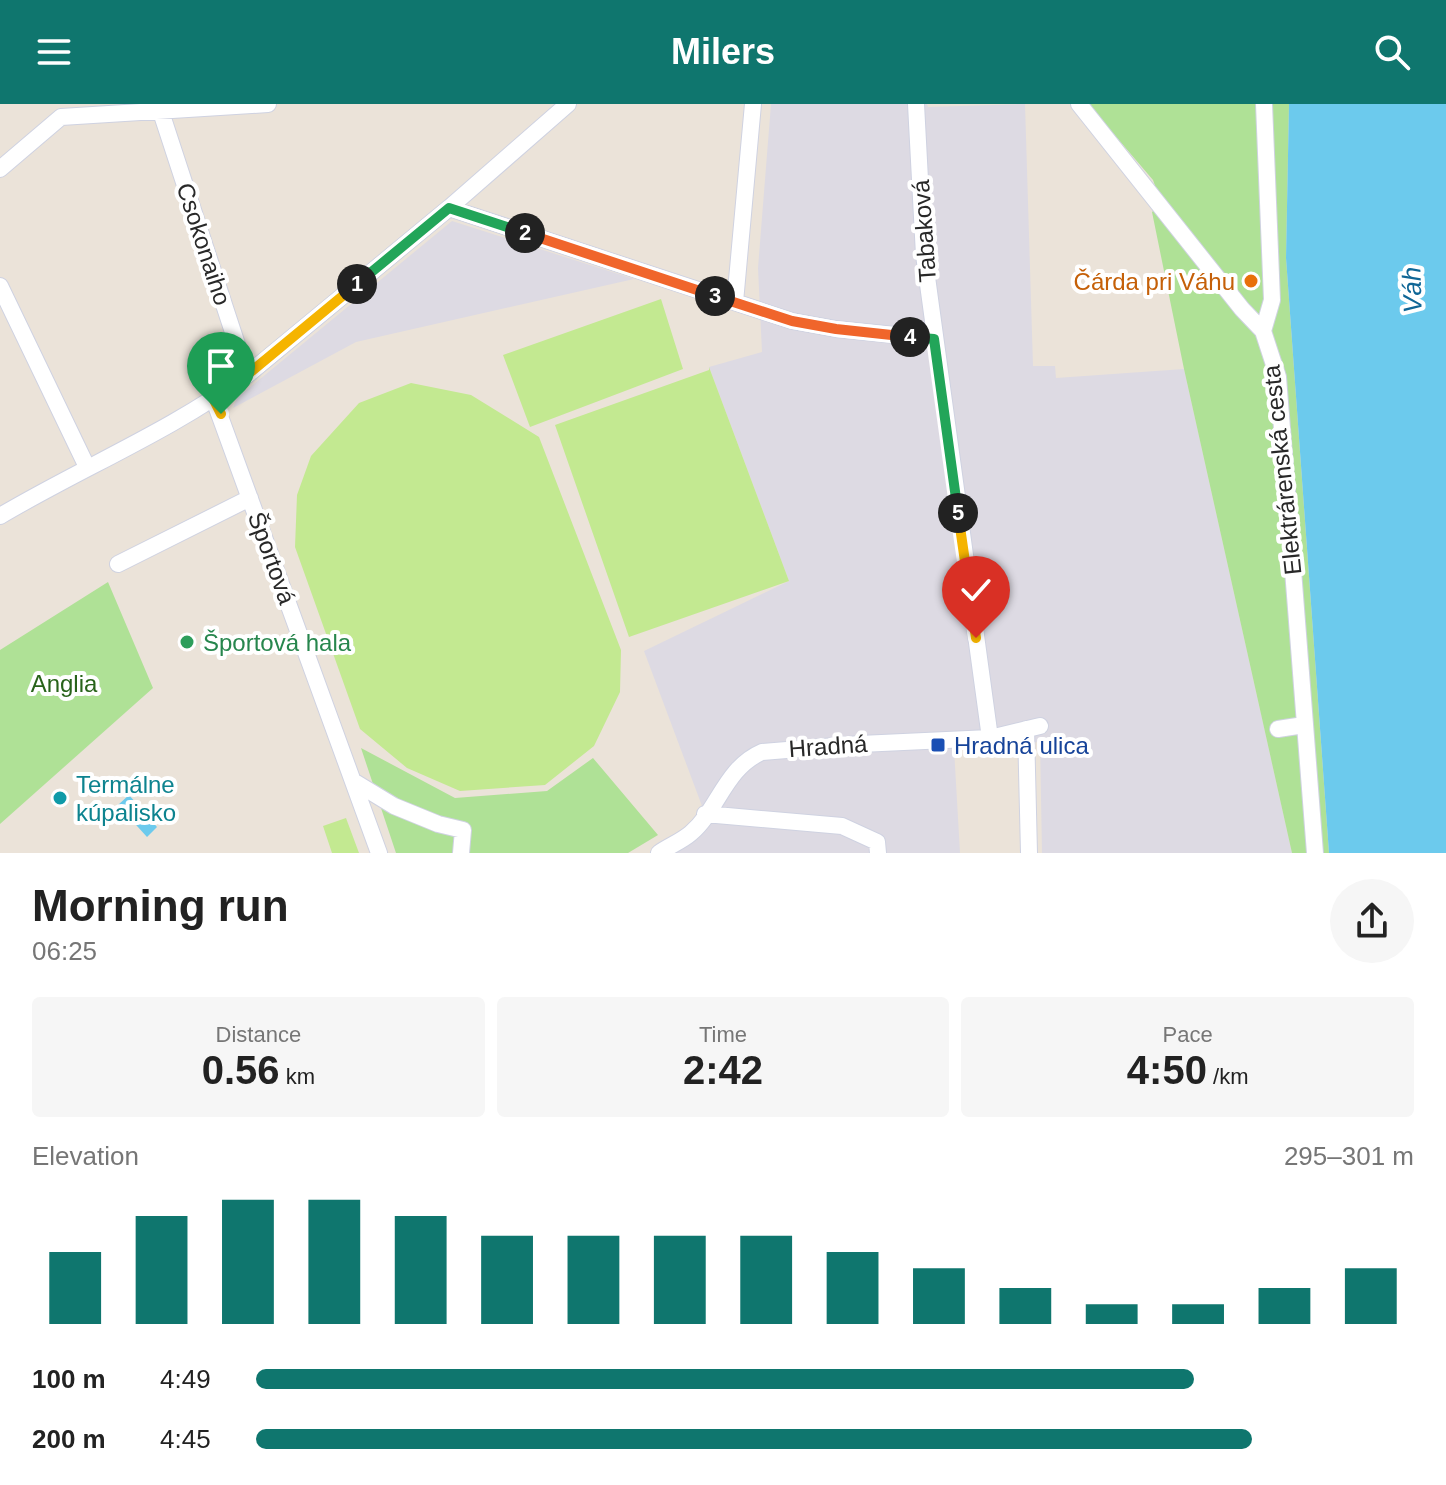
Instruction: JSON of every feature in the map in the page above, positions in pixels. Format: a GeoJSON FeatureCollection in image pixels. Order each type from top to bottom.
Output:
{"type":"FeatureCollection","features":[{"type":"Feature","properties":{"kind":"street"},"geometry":{"type":"LineString","coordinates":[[0,169],[59,110],[75,104]]}},
{"type":"Feature","properties":{"kind":"street"},"geometry":{"type":"LineString","coordinates":[[59,110],[161,112],[198,106],[268,104]]}},
{"type":"Feature","properties":{"kind":"street"},"geometry":{"type":"LineString","coordinates":[[0,516],[214,400],[449,208],[568,104]]}},
{"type":"Feature","properties":{"kind":"street"},"geometry":{"type":"LineString","coordinates":[[735,302],[753,104]]}},
{"type":"Feature","properties":{"kind":"street","name":"Tabaková"},"geometry":{"type":"LineString","coordinates":[[916,104],[924,255],[990,738]]}},
{"type":"Feature","properties":{"kind":"street","name":"Elektrárenská cesta"},"geometry":{"type":"LineString","coordinates":[[1079,104],[1242,309],[1263,331],[1278,377],[1315,853]]}},
{"type":"Feature","properties":{"kind":"street"},"geometry":{"type":"LineString","coordinates":[[1263,331],[1272,300],[1264,104]]}},
{"type":"Feature","properties":{"kind":"street","name":"Csokonaiho"},"geometry":{"type":"LineString","coordinates":[[161,112],[247,375]]}},
{"type":"Feature","properties":{"kind":"street"},"geometry":{"type":"LineString","coordinates":[[449,208],[792,321],[836,329],[934,339]]}},
{"type":"Feature","properties":{"kind":"street"},"geometry":{"type":"LineString","coordinates":[[0,286],[87,467]]}},
{"type":"Feature","properties":{"kind":"street","name":"Športová"},"geometry":{"type":"LineString","coordinates":[[214,400],[379,853]]}},
{"type":"Feature","properties":{"kind":"street"},"geometry":{"type":"LineString","coordinates":[[118,564],[250,498]]}},
{"type":"Feature","properties":{"kind":"street"},"geometry":{"type":"LineString","coordinates":[[1278,729],[1304,725]]}},
{"type":"Feature","properties":{"kind":"street","name":"Hradná"},"geometry":{"type":"LineString","coordinates":[[659,853],[693,832],[738,769],[762,752],[990,738],[1033,727],[1029,853]]}},
{"type":"Feature","properties":{"kind":"street"},"geometry":{"type":"LineString","coordinates":[[353,781],[394,806],[438,824],[463,830],[461,853]]}},
{"type":"Feature","properties":{"kind":"street"},"geometry":{"type":"LineString","coordinates":[[705,814],[842,826],[877,842],[878,853]]}},
{"type":"Feature","properties":{"kind":"shaded area"},"geometry":{"type":"Polygon","coordinates":[[[771,104],[927,104],[928,107],[1025,104],[1033,366],[1055,366],[1056,378],[1184,369],[1292,853],[1042,853],[1040,742],[954,748],[960,853],[659,853],[705,814],[644,651],[789,581],[709,367],[762,352],[758,268],[771,104]]]}},
{"type":"Feature","properties":{"kind":"shaded area"},"geometry":{"type":"Polygon","coordinates":[[[452,221],[634,279],[356,342],[233,408],[237,398],[452,221]]]}},
{"type":"Feature","properties":{"kind":"green space"},"geometry":{"type":"Polygon","coordinates":[[[1088,104],[1289,104],[1286,258],[1329,853],[1292,853],[1152,212],[1164,202],[1153,180],[1088,104]]]}},
{"type":"Feature","properties":{"kind":"green space"},"geometry":{"type":"Polygon","coordinates":[[[661,299],[683,369],[530,427],[503,355],[661,299]]]}},
{"type":"Feature","properties":{"kind":"green space"},"geometry":{"type":"Polygon","coordinates":[[[709,367],[789,581],[629,637],[555,425],[709,370],[709,367]]]}},
{"type":"Feature","properties":{"kind":"green space"},"geometry":{"type":"Polygon","coordinates":[[[411,383],[471,395],[539,437],[621,650],[620,692],[594,746],[545,785],[460,791],[407,768],[360,729],[295,547],[297,495],[311,456],[359,403],[411,383]]]}},
{"type":"Feature","properties":{"kind":"green space","name":"Anglia"},"geometry":{"type":"Polygon","coordinates":[[[108,582],[153,688],[0,824],[0,650],[108,582]]]}},
{"type":"Feature","properties":{"kind":"green space"},"geometry":{"type":"Polygon","coordinates":[[[361,748],[455,798],[547,791],[593,758],[658,835],[628,853],[396,853],[361,748]]]}},
{"type":"Feature","properties":{"kind":"green space"},"geometry":{"type":"Polygon","coordinates":[[[346,818],[359,853],[332,853],[323,826],[346,818]]]}},
{"type":"Feature","properties":{"kind":"water","name":"Váh"},"geometry":{"type":"Polygon","coordinates":[[[1289,104],[1446,104],[1446,853],[1329,853],[1286,258],[1289,104]]]}},
{"type":"Feature","properties":{"kind":"water"},"geometry":{"type":"Polygon","coordinates":[[[129,795],[157,827],[147,837],[118,805],[129,795]]]}},
{"type":"Feature","properties":{"kind":"place","name":"Čárda pri Váhu"},"geometry":{"type":"Point","coordinates":[1251,281]}},
{"type":"Feature","properties":{"kind":"place","name":"Športová hala"},"geometry":{"type":"Point","coordinates":[187,642]}},
{"type":"Feature","properties":{"kind":"place","name":"Hradná ulica"},"geometry":{"type":"Point","coordinates":[938,745]}},
{"type":"Feature","properties":{"kind":"place","name":"Termálne kúpalisko"},"geometry":{"type":"Point","coordinates":[60,798]}},
{"type":"Feature","properties":{"kind":"route"},"geometry":{"type":"LineString","coordinates":[[221,414],[214,400],[449,208],[792,321],[836,329],[934,339],[976,638]]}}]}
